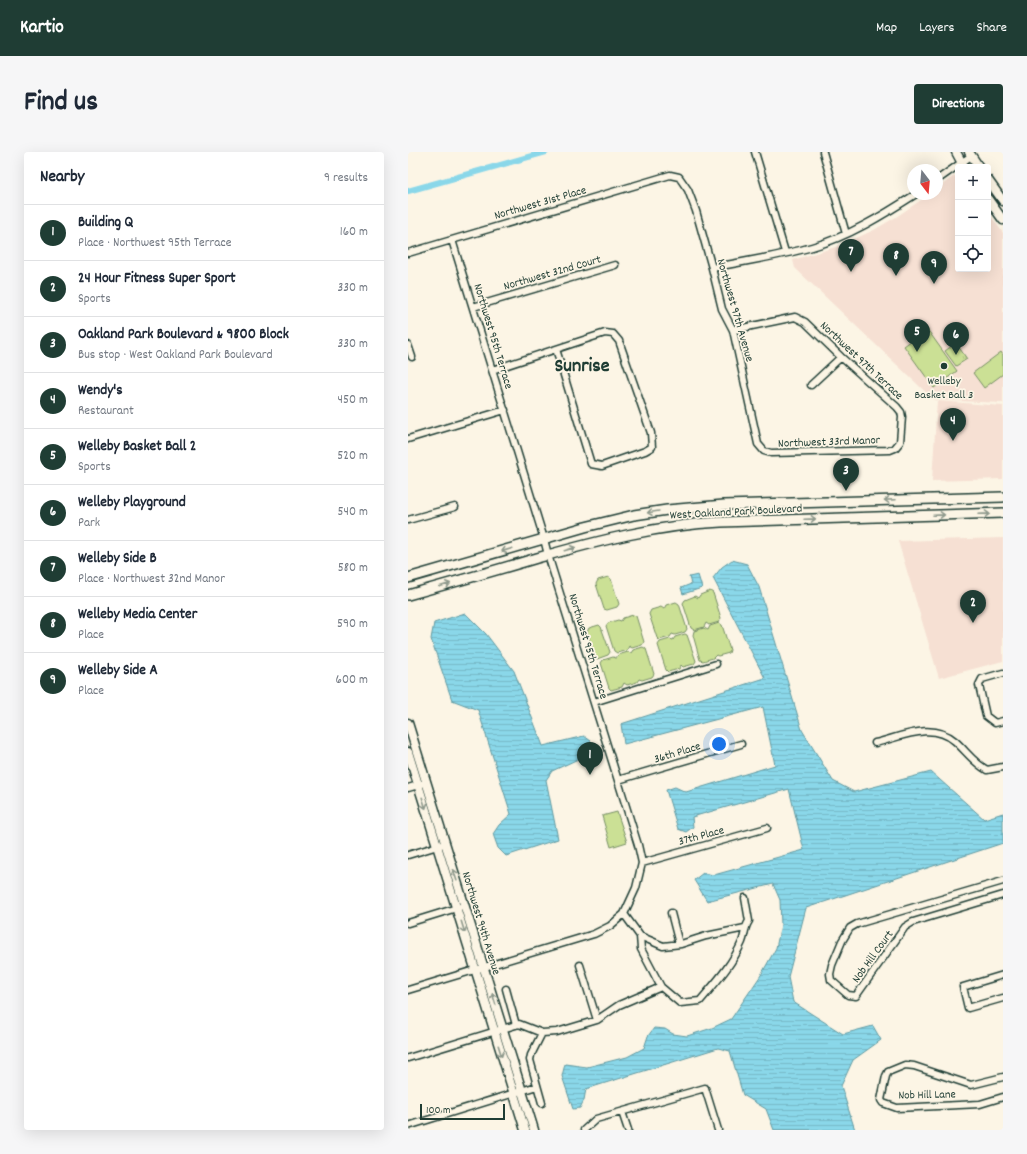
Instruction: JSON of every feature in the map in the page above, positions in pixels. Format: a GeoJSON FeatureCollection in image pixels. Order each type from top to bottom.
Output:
{"type":"FeatureCollection","features":[{"type":"Feature","properties":{"kind":"main road","name":"West Oakland Park Boulevard"},"geometry":{"type":"LineString","coordinates":[[408,578],[634,515],[699,507],[1003,497]]}},
{"type":"Feature","properties":{"kind":"main road","name":"West Oakland Park Boulevard"},"geometry":{"type":"LineString","coordinates":[[408,595],[627,534],[690,524],[1003,513]]}},
{"type":"Feature","properties":{"kind":"street"},"geometry":{"type":"LineString","coordinates":[[755,152],[785,252]]}},
{"type":"Feature","properties":{"kind":"street"},"geometry":{"type":"LineString","coordinates":[[823,152],[846,234]]}},
{"type":"Feature","properties":{"kind":"street"},"geometry":{"type":"LineString","coordinates":[[956,152],[962,164]]}},
{"type":"Feature","properties":{"kind":"street"},"geometry":{"type":"LineString","coordinates":[[964,164],[970,154],[977,164]]}},
{"type":"Feature","properties":{"kind":"street"},"geometry":{"type":"LineString","coordinates":[[943,177],[955,170]]}},
{"type":"Feature","properties":{"kind":"street","name":"Northwest 31st Place"},"geometry":{"type":"LineString","coordinates":[[408,253],[670,175],[679,177]]}},
{"type":"Feature","properties":{"kind":"street","name":"Northwest 97th Avenue"},"geometry":{"type":"LineString","coordinates":[[679,177],[688,190],[696,211],[722,309],[733,330],[758,444],[764,451]]}},
{"type":"Feature","properties":{"kind":"street"},"geometry":{"type":"LineString","coordinates":[[991,184],[1003,201]]}},
{"type":"Feature","properties":{"kind":"street"},"geometry":{"type":"LineString","coordinates":[[712,268],[812,247],[846,234],[907,200]]}},
{"type":"Feature","properties":{"kind":"street"},"geometry":{"type":"LineString","coordinates":[[989,200],[1003,220]]}},
{"type":"Feature","properties":{"kind":"street","name":"Northwest 95th Terrace"},"geometry":{"type":"LineString","coordinates":[[408,990],[594,934],[610,926],[624,914],[636,888],[642,863],[638,845],[452,240]]}},
{"type":"Feature","properties":{"kind":"street","name":"Northwest 32nd Court"},"geometry":{"type":"LineString","coordinates":[[473,307],[615,265]]}},
{"type":"Feature","properties":{"kind":"street","name":"Northwest 97th Terrace"},"geometry":{"type":"LineString","coordinates":[[733,330],[795,317],[806,322],[840,357],[901,412],[900,442],[895,448]]}},
{"type":"Feature","properties":{"kind":"street"},"geometry":{"type":"LineString","coordinates":[[492,370],[556,349],[605,333],[613,334],[619,340],[651,433],[652,447],[645,451],[602,466],[592,464],[556,349]]}},
{"type":"Feature","properties":{"kind":"street"},"geometry":{"type":"LineString","coordinates":[[408,345],[412,357]]}},
{"type":"Feature","properties":{"kind":"street"},"geometry":{"type":"LineString","coordinates":[[811,385],[840,357]]}},
{"type":"Feature","properties":{"kind":"street"},"geometry":{"type":"LineString","coordinates":[[408,439],[505,410]]}},
{"type":"Feature","properties":{"kind":"street","name":"Northwest 33rd Manor"},"geometry":{"type":"LineString","coordinates":[[764,451],[771,453],[890,450],[895,448]]}},
{"type":"Feature","properties":{"kind":"street"},"geometry":{"type":"LineString","coordinates":[[408,520],[455,507]]}},
{"type":"Feature","properties":{"kind":"street"},"geometry":{"type":"LineString","coordinates":[[594,702],[716,664]]}},
{"type":"Feature","properties":{"kind":"street"},"geometry":{"type":"LineString","coordinates":[[1003,673],[982,678],[979,685],[986,716],[995,723],[1003,721]]}},
{"type":"Feature","properties":{"kind":"street","name":"Northwest 94th Avenue"},"geometry":{"type":"LineString","coordinates":[[408,723],[422,784],[480,968],[503,1029],[534,1130]]}},
{"type":"Feature","properties":{"kind":"street"},"geometry":{"type":"LineString","coordinates":[[875,743],[924,731],[933,731],[943,733],[954,741],[978,765],[987,770],[1003,767]]}},
{"type":"Feature","properties":{"kind":"street","name":"36th Place"},"geometry":{"type":"LineString","coordinates":[[618,780],[741,744]]}},
{"type":"Feature","properties":{"kind":"street","name":"Northwest 94th Avenue"},"geometry":{"type":"LineString","coordinates":[[408,752],[422,784]]}},
{"type":"Feature","properties":{"kind":"street"},"geometry":{"type":"LineString","coordinates":[[408,788],[422,784]]}},
{"type":"Feature","properties":{"kind":"street","name":"37th Place"},"geometry":{"type":"LineString","coordinates":[[642,863],[766,828]]}},
{"type":"Feature","properties":{"kind":"street"},"geometry":{"type":"LineString","coordinates":[[408,855],[441,845]]}},
{"type":"Feature","properties":{"kind":"street","name":"Nob Hill Court"},"geometry":{"type":"LineString","coordinates":[[1003,881],[857,924],[850,928],[842,941],[832,965],[830,974],[831,980],[848,995],[856,996],[905,927],[913,922],[1003,895]]}},
{"type":"Feature","properties":{"kind":"street"},"geometry":{"type":"LineString","coordinates":[[640,936],[641,949],[661,987],[680,1002],[700,1000],[725,972],[742,941],[745,928],[749,921],[745,898]]}},
{"type":"Feature","properties":{"kind":"street"},"geometry":{"type":"LineString","coordinates":[[408,922],[461,906]]}},
{"type":"Feature","properties":{"kind":"street"},"geometry":{"type":"LineString","coordinates":[[671,912],[679,944]]}},
{"type":"Feature","properties":{"kind":"street"},"geometry":{"type":"LineString","coordinates":[[624,914],[640,936],[663,946],[679,944],[706,936],[745,928]]}},
{"type":"Feature","properties":{"kind":"street"},"geometry":{"type":"LineString","coordinates":[[580,965],[597,1020]]}},
{"type":"Feature","properties":{"kind":"street","name":"Northwest 94th Avenue"},"geometry":{"type":"LineString","coordinates":[[480,968],[494,1032],[525,1130]]}},
{"type":"Feature","properties":{"kind":"street"},"geometry":{"type":"LineString","coordinates":[[1003,975],[963,987],[968,1008],[1003,998]]}},
{"type":"Feature","properties":{"kind":"street"},"geometry":{"type":"LineString","coordinates":[[408,1058],[519,1024],[542,1033],[557,1032],[597,1020],[620,1005],[661,987]]}},
{"type":"Feature","properties":{"kind":"street"},"geometry":{"type":"LineString","coordinates":[[506,989],[516,1025]]}},
{"type":"Feature","properties":{"kind":"street"},"geometry":{"type":"LineString","coordinates":[[542,1033],[530,1060],[542,1103]]}},
{"type":"Feature","properties":{"kind":"street","name":"Nob Hill Lane"},"geometry":{"type":"LineString","coordinates":[[1003,1077],[971,1085],[914,1066],[905,1065],[888,1072],[881,1100],[883,1103],[897,1108],[980,1104],[1003,1098]]}},
{"type":"Feature","properties":{"kind":"street"},"geometry":{"type":"LineString","coordinates":[[408,1126],[537,1086]]}},
{"type":"Feature","properties":{"kind":"street"},"geometry":{"type":"LineString","coordinates":[[584,1130],[596,1120],[705,1088],[718,1130]]}},
{"type":"Feature","properties":{"kind":"street"},"geometry":{"type":"LineString","coordinates":[[622,1112],[628,1130]]}},
{"type":"Feature","properties":{"kind":"shaded area"},"geometry":{"type":"Polygon","coordinates":[[[955,176],[955,272],[991,272],[991,216],[1003,233],[1003,403],[934,400],[795,268],[793,260],[839,246],[874,230],[921,200],[943,200],[943,184],[955,176]]]}},
{"type":"Feature","properties":{"kind":"shaded area"},"geometry":{"type":"Polygon","coordinates":[[[937,401],[1003,406],[1003,479],[932,481],[937,401]]]}},
{"type":"Feature","properties":{"kind":"shaded area"},"geometry":{"type":"Polygon","coordinates":[[[1003,538],[1003,661],[939,678],[898,541],[1003,538]]]}},
{"type":"Feature","properties":{"kind":"green space"},"geometry":{"type":"Polygon","coordinates":[[[927,329],[957,371],[934,388],[904,346],[927,329]]]}},
{"type":"Feature","properties":{"kind":"green space"},"geometry":{"type":"Polygon","coordinates":[[[956,343],[967,359],[956,366],[945,351],[956,343]]]}},
{"type":"Feature","properties":{"kind":"green space"},"geometry":{"type":"Polygon","coordinates":[[[1001,352],[1003,355],[1003,374],[984,388],[973,373],[1001,352]]]}},
{"type":"Feature","properties":{"kind":"green space"},"geometry":{"type":"Polygon","coordinates":[[[608,577],[611,579],[619,604],[617,607],[607,610],[604,609],[596,584],[598,580],[608,577]]]}},
{"type":"Feature","properties":{"kind":"green space"},"geometry":{"type":"Polygon","coordinates":[[[710,591],[713,593],[721,618],[719,622],[709,625],[706,623],[704,627],[694,630],[691,628],[683,603],[685,600],[695,596],[698,598],[700,595],[710,591]]]}},
{"type":"Feature","properties":{"kind":"green space"},"geometry":{"type":"Polygon","coordinates":[[[676,602],[679,604],[687,629],[685,632],[675,635],[672,634],[670,637],[659,640],[649,614],[651,610],[661,607],[664,609],[666,605],[676,602]]]}},
{"type":"Feature","properties":{"kind":"green space"},"geometry":{"type":"Polygon","coordinates":[[[633,615],[636,616],[644,642],[642,645],[632,648],[629,646],[627,650],[617,653],[614,651],[606,626],[608,623],[618,620],[621,621],[623,618],[633,615]]]}},
{"type":"Feature","properties":{"kind":"green space"},"geometry":{"type":"Polygon","coordinates":[[[719,623],[722,625],[730,650],[729,653],[718,656],[716,655],[713,658],[703,661],[700,660],[693,635],[694,631],[704,628],[708,630],[710,626],[719,623]]]}},
{"type":"Feature","properties":{"kind":"green space"},"geometry":{"type":"Polygon","coordinates":[[[599,625],[610,652],[608,655],[597,659],[587,632],[589,628],[599,625]]]}},
{"type":"Feature","properties":{"kind":"green space"},"geometry":{"type":"Polygon","coordinates":[[[685,634],[687,635],[696,661],[694,664],[683,667],[681,665],[679,669],[668,672],[658,645],[660,642],[670,639],[673,640],[675,637],[685,634]]]}},
{"type":"Feature","properties":{"kind":"green space"},"geometry":{"type":"Polygon","coordinates":[[[643,647],[646,649],[654,674],[652,677],[642,680],[639,679],[637,682],[627,685],[624,683],[622,687],[611,690],[601,663],[603,660],[613,657],[616,658],[618,655],[628,652],[631,653],[633,650],[643,647]]]}},
{"type":"Feature","properties":{"kind":"green space"},"geometry":{"type":"Polygon","coordinates":[[[617,812],[627,842],[611,847],[602,816],[617,812]]]}},
{"type":"Feature","properties":{"kind":"water"},"geometry":{"type":"Polygon","coordinates":[[[732,560],[747,564],[759,587],[802,730],[833,781],[854,792],[931,772],[984,819],[1003,813],[1003,843],[806,908],[788,977],[793,1002],[843,1034],[873,1026],[881,1040],[853,1060],[841,1086],[855,1130],[774,1130],[766,1109],[743,1095],[730,1051],[718,1048],[586,1089],[584,1100],[580,1108],[573,1109],[562,1076],[565,1064],[587,1067],[627,1057],[644,1048],[648,1036],[654,1028],[665,1029],[673,1034],[687,1036],[712,1028],[731,1019],[761,975],[776,948],[781,925],[780,900],[773,884],[707,901],[694,880],[703,873],[714,875],[804,850],[789,789],[692,817],[693,827],[686,832],[678,829],[666,790],[675,787],[686,792],[775,765],[763,707],[624,744],[621,724],[765,678],[713,578],[722,567],[732,560]]]}},
{"type":"Feature","properties":{"kind":"water"},"geometry":{"type":"Polygon","coordinates":[[[698,575],[702,588],[683,594],[681,588],[691,584],[689,577],[698,575]]]}},
{"type":"Feature","properties":{"kind":"water"},"geometry":{"type":"Polygon","coordinates":[[[465,613],[486,634],[514,671],[543,746],[584,736],[591,741],[589,754],[552,771],[546,780],[558,839],[506,856],[498,848],[493,834],[499,825],[511,814],[478,710],[452,700],[431,639],[434,623],[465,613]]]}},
{"type":"Feature","properties":{"kind":"waterway"},"geometry":{"type":"LineString","coordinates":[[408,191],[546,152]]}},
{"type":"Feature","properties":{"kind":"place","name":"Welleby Side B"},"geometry":{"type":"Point","coordinates":[851,272]}},
{"type":"Feature","properties":{"kind":"place","name":"Welleby Media Center"},"geometry":{"type":"Point","coordinates":[896,276]}},
{"type":"Feature","properties":{"kind":"place","name":"Welleby Side A"},"geometry":{"type":"Point","coordinates":[934,284]}},
{"type":"Feature","properties":{"kind":"place","name":"Welleby Basket Ball 2"},"geometry":{"type":"Point","coordinates":[917,352]}},
{"type":"Feature","properties":{"kind":"place","name":"Welleby Playground"},"geometry":{"type":"Point","coordinates":[956,355]}},
{"type":"Feature","properties":{"kind":"place","name":"Welleby Basket Ball 3"},"geometry":{"type":"Point","coordinates":[944,366]}},
{"type":"Feature","properties":{"kind":"place","name":"Wendy's"},"geometry":{"type":"Point","coordinates":[953,441]}},
{"type":"Feature","properties":{"kind":"place","name":"Oakland Park Boulevard & 9800 Block"},"geometry":{"type":"Point","coordinates":[846,491]}},
{"type":"Feature","properties":{"kind":"place","name":"24 Hour Fitness Super Sport"},"geometry":{"type":"Point","coordinates":[973,623]}},
{"type":"Feature","properties":{"kind":"place","name":"Building Q"},"geometry":{"type":"Point","coordinates":[590,775]}},
{"type":"Feature","properties":{"kind":"district","name":"Sunrise"},"geometry":{"type":"Point","coordinates":[582,364]}}]}
